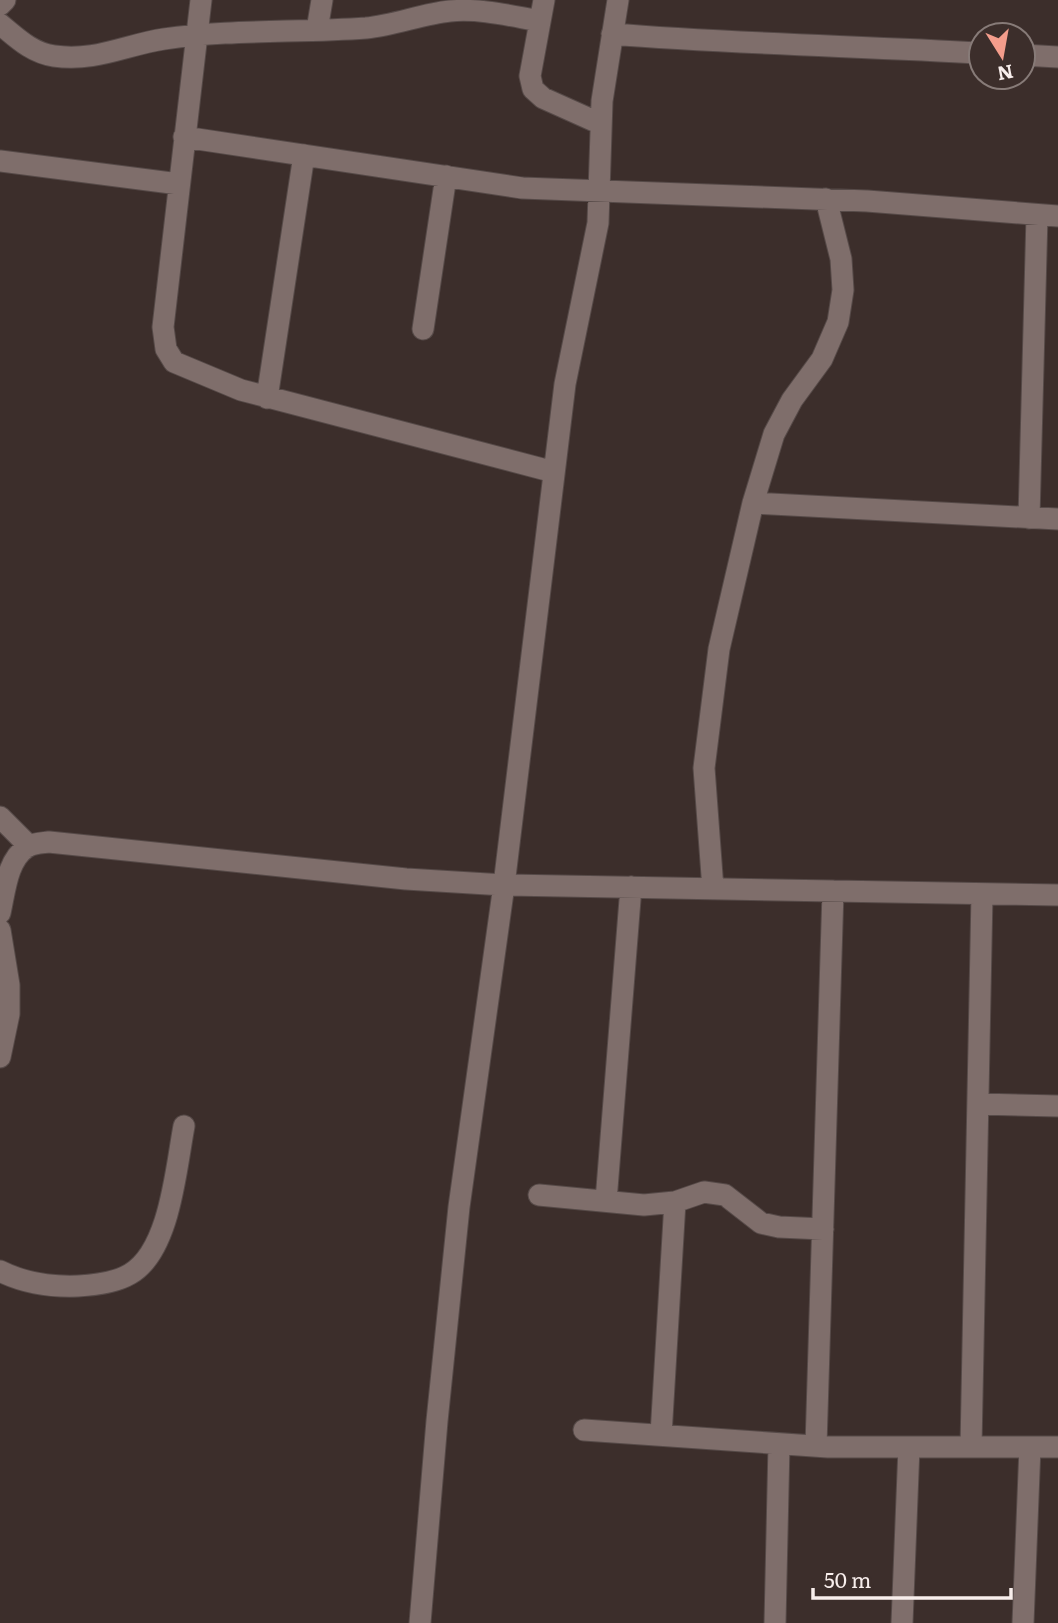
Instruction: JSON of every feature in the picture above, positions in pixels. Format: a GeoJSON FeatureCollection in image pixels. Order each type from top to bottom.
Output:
{"type":"FeatureCollection","features":[{"type":"Feature","properties":{"kind":"street"},"geometry":{"type":"LineString","coordinates":[[0,5],[5,0]]}},
{"type":"Feature","properties":{"kind":"street"},"geometry":{"type":"LineString","coordinates":[[201,0],[163,327],[166,349],[174,362],[192,372],[267,398],[554,472]]}},
{"type":"Feature","properties":{"kind":"street"},"geometry":{"type":"LineString","coordinates":[[317,30],[322,0]]}},
{"type":"Feature","properties":{"kind":"street"},"geometry":{"type":"LineString","coordinates":[[420,1623],[459,1207],[505,885],[565,384],[594,250],[602,102],[618,0]]}},
{"type":"Feature","properties":{"kind":"street"},"geometry":{"type":"LineString","coordinates":[[0,24],[33,51],[53,56],[80,57],[109,54],[161,39],[197,35],[369,27],[450,11],[542,10],[530,76],[533,89],[543,98],[601,124]]}},
{"type":"Feature","properties":{"kind":"street"},"geometry":{"type":"LineString","coordinates":[[612,34],[727,43],[967,52]]}},
{"type":"Feature","properties":{"kind":"street"},"geometry":{"type":"LineString","coordinates":[[1037,56],[1058,57]]}},
{"type":"Feature","properties":{"kind":"street"},"geometry":{"type":"LineString","coordinates":[[184,137],[533,189],[826,199],[1047,216],[1029,518]]}},
{"type":"Feature","properties":{"kind":"street"},"geometry":{"type":"LineString","coordinates":[[267,398],[304,155]]}},
{"type":"Feature","properties":{"kind":"street"},"geometry":{"type":"LineString","coordinates":[[0,161],[179,184]]}},
{"type":"Feature","properties":{"kind":"street"},"geometry":{"type":"LineString","coordinates":[[424,329],[446,176]]}},
{"type":"Feature","properties":{"kind":"street"},"geometry":{"type":"LineString","coordinates":[[713,889],[704,768],[719,649],[753,503],[774,434],[792,400],[822,359],[838,321],[843,290],[841,259],[826,199]]}},
{"type":"Feature","properties":{"kind":"street"},"geometry":{"type":"LineString","coordinates":[[753,503],[1058,520]]}},
{"type":"Feature","properties":{"kind":"street"},"geometry":{"type":"LineString","coordinates":[[0,817],[29,846]]}},
{"type":"Feature","properties":{"kind":"street"},"geometry":{"type":"LineString","coordinates":[[0,913],[7,879],[17,856],[29,846],[48,842],[406,879],[505,885],[1058,895]]}},
{"type":"Feature","properties":{"kind":"street"},"geometry":{"type":"LineString","coordinates":[[606,1202],[631,887]]}},
{"type":"Feature","properties":{"kind":"street"},"geometry":{"type":"LineString","coordinates":[[816,1446],[833,891]]}},
{"type":"Feature","properties":{"kind":"street"},"geometry":{"type":"LineString","coordinates":[[971,1447],[982,894]]}},
{"type":"Feature","properties":{"kind":"street"},"geometry":{"type":"LineString","coordinates":[[0,930],[9,1014],[0,1056]]}},
{"type":"Feature","properties":{"kind":"street"},"geometry":{"type":"LineString","coordinates":[[978,1104],[1058,1106]]}},
{"type":"Feature","properties":{"kind":"street"},"geometry":{"type":"LineString","coordinates":[[0,1271],[13,1277],[56,1286],[98,1285],[131,1274],[149,1257],[163,1234],[184,1126]]}},
{"type":"Feature","properties":{"kind":"street"},"geometry":{"type":"LineString","coordinates":[[539,1195],[644,1205],[675,1202],[704,1192],[725,1195],[761,1223],[779,1227],[822,1229]]}},
{"type":"Feature","properties":{"kind":"street"},"geometry":{"type":"LineString","coordinates":[[662,1435],[675,1202]]}},
{"type":"Feature","properties":{"kind":"street"},"geometry":{"type":"LineString","coordinates":[[584,1430],[816,1446],[1058,1447]]}},
{"type":"Feature","properties":{"kind":"street"},"geometry":{"type":"LineString","coordinates":[[775,1623],[779,1444]]}},
{"type":"Feature","properties":{"kind":"street"},"geometry":{"type":"LineString","coordinates":[[902,1623],[909,1447]]}},
{"type":"Feature","properties":{"kind":"street"},"geometry":{"type":"LineString","coordinates":[[1023,1623],[1030,1447]]}}]}
